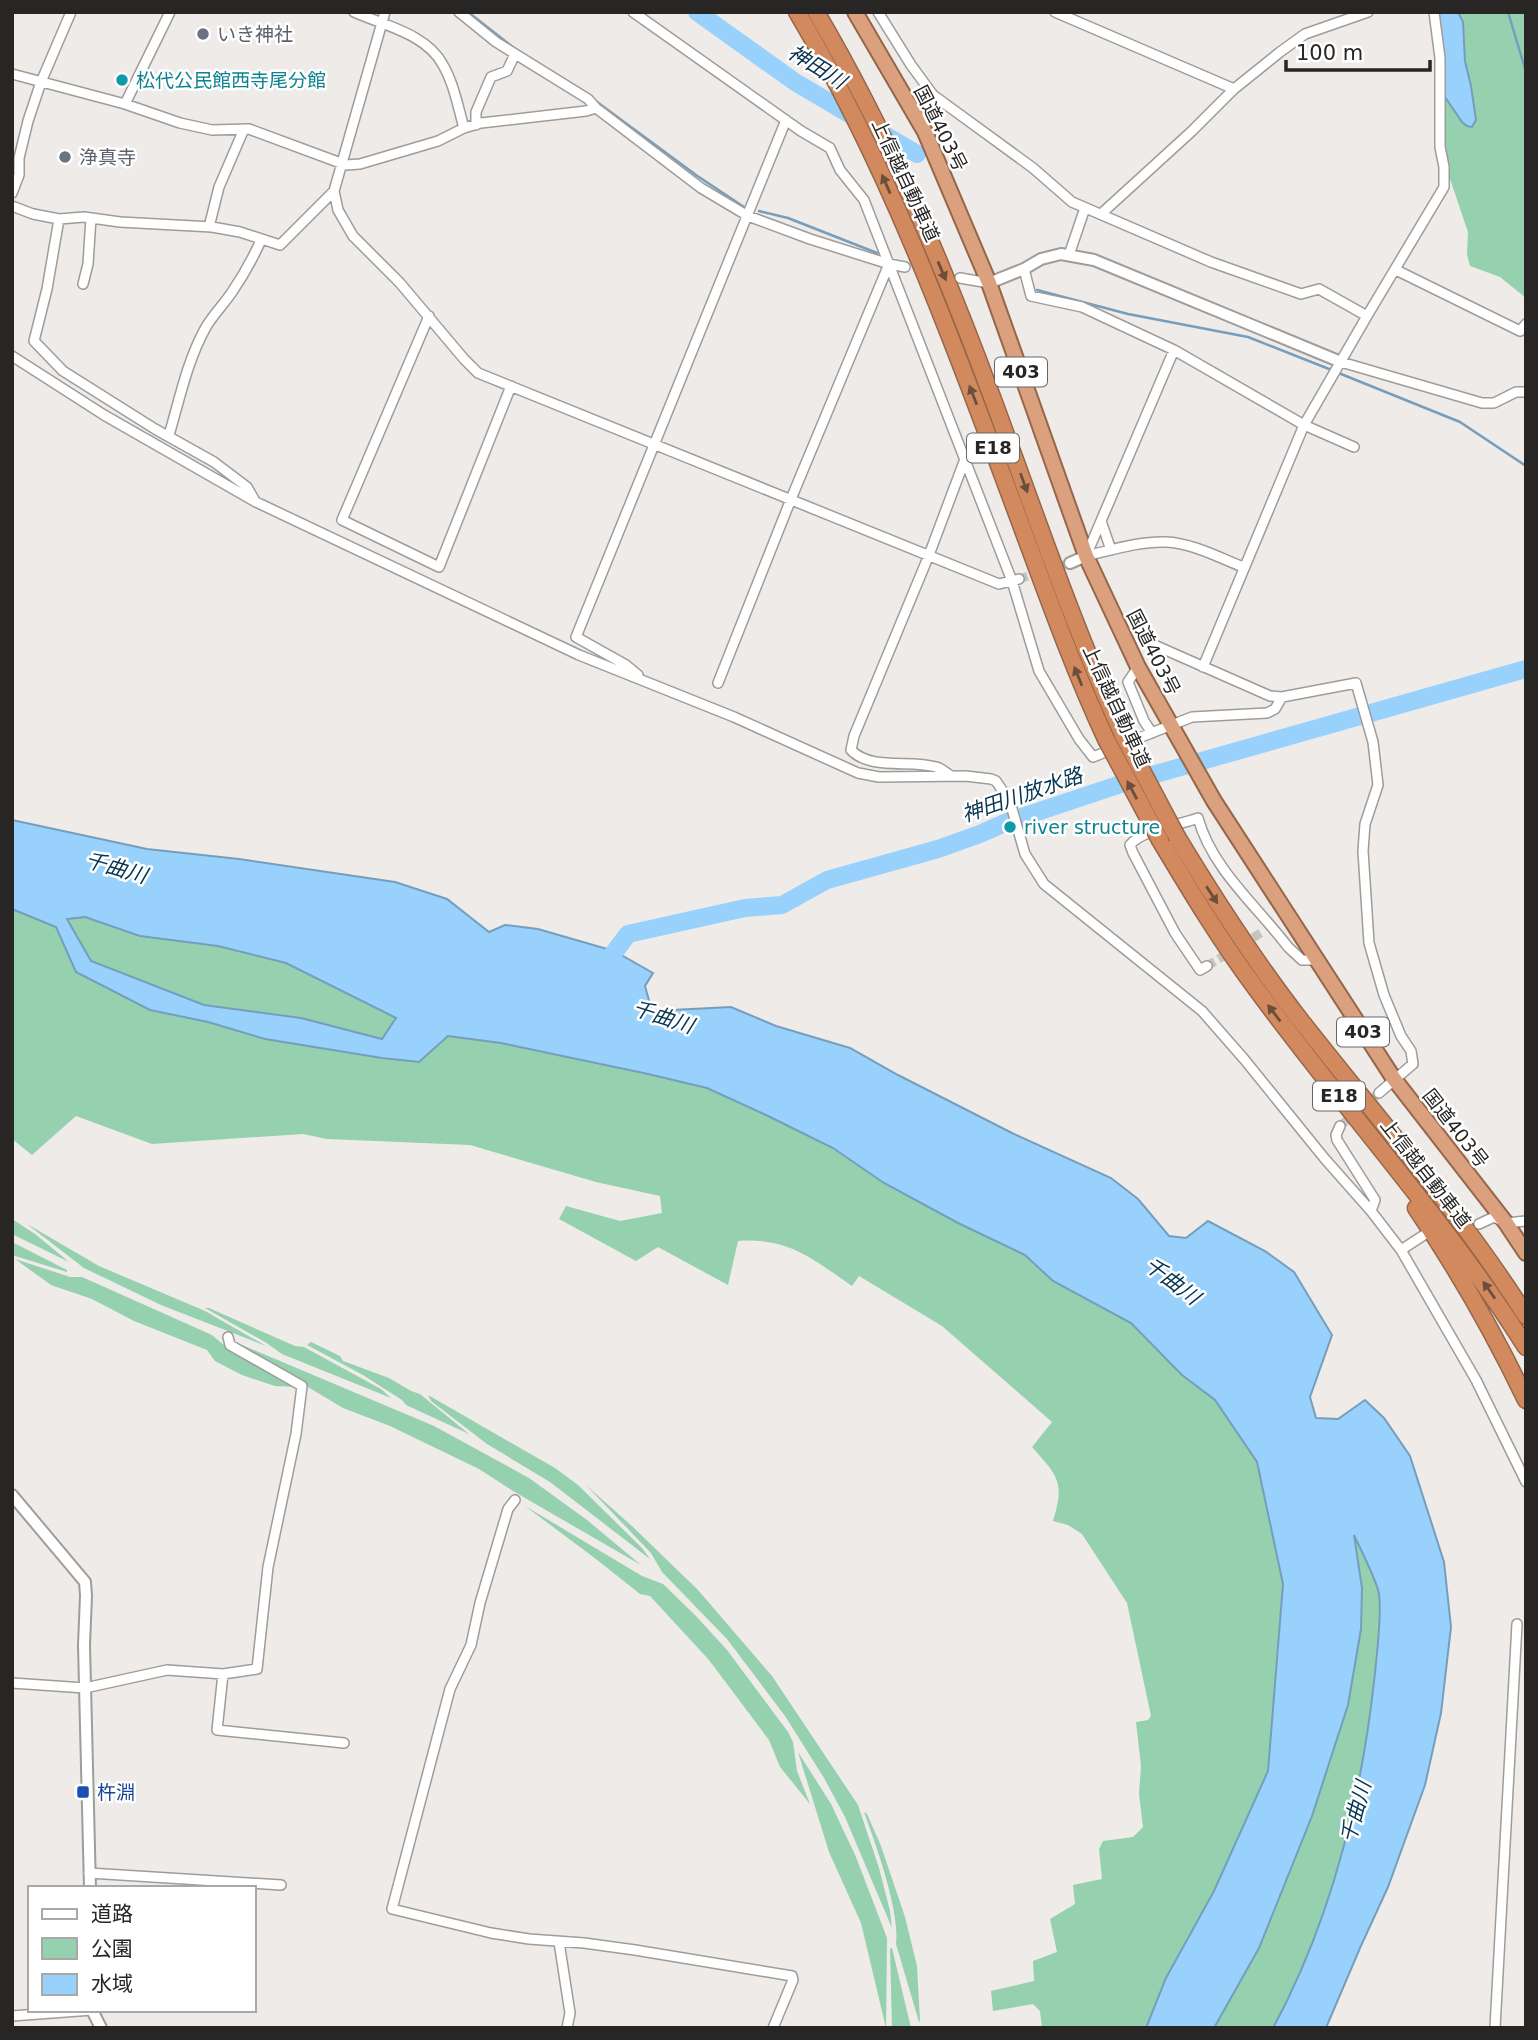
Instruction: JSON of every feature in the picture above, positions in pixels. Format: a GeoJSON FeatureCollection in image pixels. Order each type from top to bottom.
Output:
{"type":"FeatureCollection","features":[{"type":"Feature","properties":{"kind":"highway","name":"上信越自動車道"},"geometry":{"type":"LineString","coordinates":[[797,12],[840,88],[875,159],[945,321],[1063,639],[1106,739],[1160,840],[1221,939],[1290,1034],[1475,1269],[1526,1347]]}},
{"type":"Feature","properties":{"kind":"highway","name":"上信越自動車道"},"geometry":{"type":"LineString","coordinates":[[816,12],[896,163],[965,327],[1079,632],[1122,733],[1177,837],[1231,925],[1266,975],[1457,1217],[1526,1316]]}},
{"type":"Feature","properties":{"kind":"highway","name":"国道403号"},"geometry":{"type":"LineString","coordinates":[[855,12],[925,132],[989,282],[1086,556],[1138,667],[1214,800],[1394,1079],[1506,1223],[1526,1253]]}},
{"type":"Feature","properties":{"kind":"highway"},"geometry":{"type":"LineString","coordinates":[[1290,1034],[1442,1247],[1492,1331],[1526,1400]]}},
{"type":"Feature","properties":{"kind":"street"},"geometry":{"type":"LineString","coordinates":[[12,193],[19,175],[19,158],[41,82],[71,12]]}},
{"type":"Feature","properties":{"kind":"street"},"geometry":{"type":"LineString","coordinates":[[125,104],[170,12]]}},
{"type":"Feature","properties":{"kind":"street"},"geometry":{"type":"LineString","coordinates":[[354,12],[398,30],[435,53],[451,81],[464,128]]}},
{"type":"Feature","properties":{"kind":"street"},"geometry":{"type":"LineString","coordinates":[[12,206],[33,214],[59,219],[92,218],[209,227],[240,232],[280,245],[334,191],[385,12]]}},
{"type":"Feature","properties":{"kind":"street"},"geometry":{"type":"LineString","coordinates":[[459,12],[496,42],[588,99],[701,188],[748,216],[810,239],[905,267]]}},
{"type":"Feature","properties":{"kind":"street"},"geometry":{"type":"LineString","coordinates":[[633,12],[801,131],[831,148],[840,170],[864,200],[1015,580],[1039,671],[1079,739],[1093,757],[1152,733],[1173,731],[1192,717],[1267,713],[1275,709],[1282,697]]}},
{"type":"Feature","properties":{"kind":"street"},"geometry":{"type":"LineString","coordinates":[[878,12],[933,95],[1033,169],[1072,202],[1211,262],[1301,295],[1319,289],[1367,316]]}},
{"type":"Feature","properties":{"kind":"street"},"geometry":{"type":"LineString","coordinates":[[1055,12],[1234,89]]}},
{"type":"Feature","properties":{"kind":"street"},"geometry":{"type":"LineString","coordinates":[[1101,215],[1234,89],[1305,34],[1368,12]]}},
{"type":"Feature","properties":{"kind":"street"},"geometry":{"type":"LineString","coordinates":[[1203,667],[1304,425],[1444,187],[1440,147],[1440,58],[1434,12]]}},
{"type":"Feature","properties":{"kind":"street"},"geometry":{"type":"LineString","coordinates":[[476,125],[476,112],[491,77],[507,71],[515,54]]}},
{"type":"Feature","properties":{"kind":"street"},"geometry":{"type":"LineString","coordinates":[[12,74],[125,104],[180,123],[212,130],[244,129],[260,133],[342,165],[360,164],[438,141],[476,125],[586,111],[596,107]]}},
{"type":"Feature","properties":{"kind":"street"},"geometry":{"type":"LineString","coordinates":[[645,681],[626,664],[576,637],[786,120]]}},
{"type":"Feature","properties":{"kind":"street"},"geometry":{"type":"LineString","coordinates":[[209,227],[219,187],[244,129]]}},
{"type":"Feature","properties":{"kind":"street"},"geometry":{"type":"LineString","coordinates":[[334,191],[338,210],[353,236],[400,283],[450,344],[478,373],[999,584],[1015,580]]}},
{"type":"Feature","properties":{"kind":"street"},"geometry":{"type":"LineString","coordinates":[[1069,255],[1086,208]]}},
{"type":"Feature","properties":{"kind":"street"},"geometry":{"type":"LineString","coordinates":[[83,284],[88,264],[92,218]]}},
{"type":"Feature","properties":{"kind":"street"},"geometry":{"type":"LineString","coordinates":[[59,219],[47,289],[34,341],[63,371],[155,429],[214,462],[247,487],[256,502]]}},
{"type":"Feature","properties":{"kind":"street"},"geometry":{"type":"LineString","coordinates":[[169,435],[186,371],[196,348],[261,240]]}},
{"type":"Feature","properties":{"kind":"street"},"geometry":{"type":"LineString","coordinates":[[960,278],[989,282],[1041,259],[1061,254],[1094,260],[1341,362],[1482,403],[1494,402],[1516,392],[1526,392]]}},
{"type":"Feature","properties":{"kind":"street"},"geometry":{"type":"LineString","coordinates":[[718,683],[889,264]]}},
{"type":"Feature","properties":{"kind":"street"},"geometry":{"type":"LineString","coordinates":[[1024,268],[1031,296],[1082,307],[1174,350],[1304,425],[1354,447]]}},
{"type":"Feature","properties":{"kind":"street"},"geometry":{"type":"LineString","coordinates":[[1396,270],[1520,331],[1526,324]]}},
{"type":"Feature","properties":{"kind":"street"},"geometry":{"type":"LineString","coordinates":[[429,316],[342,520],[439,567],[511,386]]}},
{"type":"Feature","properties":{"kind":"street"},"geometry":{"type":"LineString","coordinates":[[1086,556],[1174,350]]}},
{"type":"Feature","properties":{"kind":"street"},"geometry":{"type":"LineString","coordinates":[[12,356],[104,415],[256,502],[579,655],[734,717],[858,773],[879,777],[952,776],[996,781],[1010,802],[1025,854],[1044,884],[1202,1011],[1401,1250],[1476,1380],[1526,1482]]}},
{"type":"Feature","properties":{"kind":"street"},"geometry":{"type":"LineString","coordinates":[[952,776],[936,767],[870,761],[850,750],[965,459]]}},
{"type":"Feature","properties":{"kind":"street"},"geometry":{"type":"LineString","coordinates":[[1101,521],[1111,550]]}},
{"type":"Feature","properties":{"kind":"street"},"geometry":{"type":"LineString","coordinates":[[1070,563],[1111,550],[1167,542],[1191,547],[1243,567]]}},
{"type":"Feature","properties":{"kind":"street"},"geometry":{"type":"LineString","coordinates":[[1143,640],[1269,695],[1282,697],[1356,684],[1373,742],[1378,785],[1366,824],[1363,851],[1369,943],[1384,995],[1401,1036],[1411,1051],[1413,1064],[1379,1093]]}},
{"type":"Feature","properties":{"kind":"street"},"geometry":{"type":"LineString","coordinates":[[1138,667],[1128,682],[1143,721],[1152,733]]}},
{"type":"Feature","properties":{"kind":"street"},"geometry":{"type":"LineString","coordinates":[[1207,966],[1200,970],[1175,933],[1130,845],[1135,838],[1198,818],[1214,856],[1268,928],[1302,960],[1316,960]]}},
{"type":"Feature","properties":{"kind":"street"},"geometry":{"type":"LineString","coordinates":[[1340,1126],[1336,1135],[1338,1140],[1375,1200],[1371,1211]]}},
{"type":"Feature","properties":{"kind":"street"},"geometry":{"type":"LineString","coordinates":[[1479,1224],[1494,1217],[1506,1223],[1526,1221]]}},
{"type":"Feature","properties":{"kind":"street"},"geometry":{"type":"LineString","coordinates":[[1401,1250],[1424,1235]]}},
{"type":"Feature","properties":{"kind":"street"},"geometry":{"type":"LineString","coordinates":[[12,1683],[85,1688],[167,1671],[223,1674],[257,1669],[268,1567],[303,1391],[302,1386],[230,1345],[228,1337]]}},
{"type":"Feature","properties":{"kind":"street"},"geometry":{"type":"LineString","coordinates":[[12,1495],[85,1582],[90,1886]]}},
{"type":"Feature","properties":{"kind":"street"},"geometry":{"type":"LineString","coordinates":[[515,1500],[508,1509],[480,1603],[471,1646],[450,1689],[392,1909],[491,1933],[635,1950],[792,1976],[793,1980],[774,2028]]}},
{"type":"Feature","properties":{"kind":"street"},"geometry":{"type":"LineString","coordinates":[[1495,2028],[1517,1624]]}},
{"type":"Feature","properties":{"kind":"street"},"geometry":{"type":"LineString","coordinates":[[223,1674],[217,1730],[344,1743]]}},
{"type":"Feature","properties":{"kind":"street"},"geometry":{"type":"LineString","coordinates":[[89,1872],[281,1885]]}},
{"type":"Feature","properties":{"kind":"street"},"geometry":{"type":"LineString","coordinates":[[559,1942],[570,2013],[567,2028]]}},
{"type":"Feature","properties":{"kind":"street"},"geometry":{"type":"LineString","coordinates":[[12,2016],[65,2012]]}},
{"type":"Feature","properties":{"kind":"street"},"geometry":{"type":"LineString","coordinates":[[93,2012],[102,2028]]}},
{"type":"Feature","properties":{"kind":"green space"},"geometry":{"type":"Polygon","coordinates":[[[1437,12],[1526,12],[1526,298],[1500,277],[1470,266],[1467,255],[1468,232],[1450,179],[1444,146],[1437,12]]]}},
{"type":"Feature","properties":{"kind":"green space"},"geometry":{"type":"Polygon","coordinates":[[[12,909],[56,927],[76,972],[150,1010],[382,1058],[419,1062],[448,1036],[501,1043],[707,1088],[833,1148],[884,1183],[1025,1255],[1053,1281],[1131,1323],[1182,1375],[1215,1400],[1257,1462],[1283,1584],[1268,1771],[1214,1891],[1166,1978],[1146,2028],[1042,2028],[1040,2011],[1033,2004],[993,2011],[991,1991],[1034,1981],[1033,1961],[1057,1952],[1050,1919],[1075,1904],[1073,1885],[1102,1879],[1099,1849],[1103,1841],[1133,1837],[1143,1827],[1136,1722],[1148,1720],[1151,1716],[1127,1603],[1082,1534],[1068,1525],[1053,1521],[1057,1508],[1057,1480],[1032,1447],[1052,1422],[942,1326],[859,1276],[852,1286],[799,1252],[786,1246],[756,1241],[738,1241],[728,1285],[658,1247],[636,1261],[559,1219],[566,1206],[620,1221],[662,1213],[660,1196],[596,1182],[470,1145],[327,1139],[303,1134],[152,1144],[76,1116],[32,1155],[12,1139],[12,909]]]}},
{"type":"Feature","properties":{"kind":"green space"},"geometry":{"type":"Polygon","coordinates":[[[85,917],[140,936],[218,946],[286,963],[396,1017],[382,1039],[301,1018],[204,1005],[91,961],[66,918],[85,917]]]}},
{"type":"Feature","properties":{"kind":"green space"},"geometry":{"type":"Polygon","coordinates":[[[12,1219],[35,1234],[69,1262],[12,1234],[12,1219]]]}},
{"type":"Feature","properties":{"kind":"green space"},"geometry":{"type":"Polygon","coordinates":[[[27,1224],[99,1266],[205,1311],[266,1346],[161,1305],[84,1268],[27,1224]]]}},
{"type":"Feature","properties":{"kind":"green space"},"geometry":{"type":"Polygon","coordinates":[[[12,1242],[67,1270],[67,1272],[12,1255],[12,1242]]]}},
{"type":"Feature","properties":{"kind":"green space"},"geometry":{"type":"Polygon","coordinates":[[[15,1259],[70,1277],[82,1277],[212,1335],[242,1357],[297,1387],[275,1386],[242,1375],[215,1361],[207,1350],[134,1321],[92,1299],[51,1285],[15,1259]]]}},
{"type":"Feature","properties":{"kind":"green space"},"geometry":{"type":"Polygon","coordinates":[[[205,1308],[295,1346],[304,1347],[381,1389],[391,1398],[282,1354],[205,1308]]]}},
{"type":"Feature","properties":{"kind":"green space"},"geometry":{"type":"Polygon","coordinates":[[[311,1342],[340,1356],[343,1361],[389,1378],[420,1394],[469,1434],[406,1405],[363,1375],[307,1345],[311,1342]]]}},
{"type":"Feature","properties":{"kind":"green space"},"geometry":{"type":"Polygon","coordinates":[[[242,1345],[434,1426],[529,1478],[587,1520],[641,1565],[479,1469],[390,1426],[343,1408],[241,1347],[242,1345]]]}},
{"type":"Feature","properties":{"kind":"green space"},"geometry":{"type":"Polygon","coordinates":[[[428,1395],[555,1468],[578,1485],[650,1559],[550,1482],[487,1444],[431,1401],[428,1395]]]}},
{"type":"Feature","properties":{"kind":"green space"},"geometry":{"type":"Polygon","coordinates":[[[586,1485],[698,1590],[772,1676],[858,1805],[879,1868],[892,1928],[845,1817],[785,1716],[727,1639],[662,1572],[651,1553],[586,1485]]]}},
{"type":"Feature","properties":{"kind":"green space"},"geometry":{"type":"Polygon","coordinates":[[[525,1506],[642,1576],[663,1584],[695,1615],[727,1650],[788,1732],[793,1742],[797,1771],[810,1804],[780,1767],[769,1740],[709,1660],[650,1596],[640,1594],[525,1506]]]}},
{"type":"Feature","properties":{"kind":"green space"},"geometry":{"type":"Polygon","coordinates":[[[1353,1532],[1378,1590],[1379,1628],[1369,1726],[1352,1815],[1340,1859],[1311,1946],[1273,2028],[1214,2028],[1259,1948],[1312,1816],[1348,1705],[1362,1588],[1353,1532]]]}},
{"type":"Feature","properties":{"kind":"green space"},"geometry":{"type":"Polygon","coordinates":[[[798,1752],[831,1804],[856,1857],[887,1938],[886,2028],[861,1923],[829,1852],[798,1752]]]}},
{"type":"Feature","properties":{"kind":"green space"},"geometry":{"type":"Polygon","coordinates":[[[864,1812],[881,1846],[905,1917],[917,1966],[919,2022],[896,1944],[894,1914],[886,1878],[864,1812]]]}},
{"type":"Feature","properties":{"kind":"green space"},"geometry":{"type":"Polygon","coordinates":[[[892,1948],[911,2028],[892,2028],[892,1948]]]}},
{"type":"Feature","properties":{"kind":"water"},"geometry":{"type":"Polygon","coordinates":[[[1437,12],[1458,12],[1463,22],[1465,61],[1476,120],[1472,127],[1462,122],[1443,94],[1437,12]]]}},
{"type":"Feature","properties":{"kind":"water","name":"千曲川"},"geometry":{"type":"Polygon","coordinates":[[[12,820],[147,849],[239,859],[395,882],[447,899],[489,932],[505,925],[538,929],[614,951],[653,973],[645,986],[652,1011],[731,1007],[776,1026],[850,1048],[1012,1133],[1111,1178],[1138,1199],[1169,1236],[1186,1238],[1208,1221],[1265,1251],[1294,1272],[1332,1335],[1310,1397],[1316,1418],[1338,1419],[1365,1400],[1384,1418],[1410,1456],[1444,1562],[1451,1627],[1441,1713],[1425,1785],[1388,1887],[1326,2028],[1273,2028],[1294,1986],[1328,1900],[1353,1810],[1362,1765],[1375,1673],[1380,1603],[1375,1581],[1354,1535],[1362,1588],[1361,1629],[1348,1705],[1312,1816],[1259,1948],[1214,2028],[1146,2028],[1166,1978],[1214,1891],[1268,1771],[1283,1584],[1257,1462],[1215,1400],[1182,1375],[1131,1323],[1053,1281],[1025,1255],[884,1183],[833,1148],[707,1088],[501,1043],[448,1036],[419,1062],[265,1039],[208,1022],[150,1010],[76,972],[56,927],[12,909],[12,820]],[[85,917],[67,919],[91,961],[204,1005],[301,1018],[382,1039],[396,1018],[286,963],[218,946],[140,936],[85,917]]]}},
{"type":"Feature","properties":{"kind":"waterway"},"geometry":{"type":"LineString","coordinates":[[468,12],[514,48]]}},
{"type":"Feature","properties":{"kind":"waterway","name":"神田川"},"geometry":{"type":"LineString","coordinates":[[697,12],[795,82],[917,154]]}},
{"type":"Feature","properties":{"kind":"waterway"},"geometry":{"type":"LineString","coordinates":[[1508,12],[1526,72]]}},
{"type":"Feature","properties":{"kind":"waterway"},"geometry":{"type":"LineString","coordinates":[[593,99],[744,207]]}},
{"type":"Feature","properties":{"kind":"waterway"},"geometry":{"type":"LineString","coordinates":[[759,211],[788,218],[877,253]]}},
{"type":"Feature","properties":{"kind":"waterway"},"geometry":{"type":"LineString","coordinates":[[1037,290],[1128,314],[1248,337],[1329,369]]}},
{"type":"Feature","properties":{"kind":"waterway"},"geometry":{"type":"LineString","coordinates":[[1341,374],[1460,422],[1526,466]]}},
{"type":"Feature","properties":{"kind":"waterway","name":"神田川放水路"},"geometry":{"type":"LineString","coordinates":[[601,970],[628,934],[745,908],[782,905],[827,880],[938,849],[1007,822],[1124,783],[1526,669]]}},
{"type":"Feature","properties":{"kind":"tunnel"},"geometry":{"type":"LineString","coordinates":[[1019,579],[1070,563]]}},
{"type":"Feature","properties":{"kind":"tunnel"},"geometry":{"type":"LineString","coordinates":[[1207,966],[1264,931]]}},
{"type":"Feature","properties":{"kind":"tunnel"},"geometry":{"type":"LineString","coordinates":[[1340,1126],[1379,1093]]}},
{"type":"Feature","properties":{"kind":"place","name":"いき神社"},"geometry":{"type":"Point","coordinates":[203,34]}},
{"type":"Feature","properties":{"kind":"place","name":"松代公民館西寺尾分館"},"geometry":{"type":"Point","coordinates":[122,80]}},
{"type":"Feature","properties":{"kind":"place","name":"浄真寺"},"geometry":{"type":"Point","coordinates":[65,157]}},
{"type":"Feature","properties":{"kind":"place","name":"river structure"},"geometry":{"type":"Point","coordinates":[1010,827]}},
{"type":"Feature","properties":{"kind":"place","name":"杵淵"},"geometry":{"type":"Point","coordinates":[83,1792]}}]}
